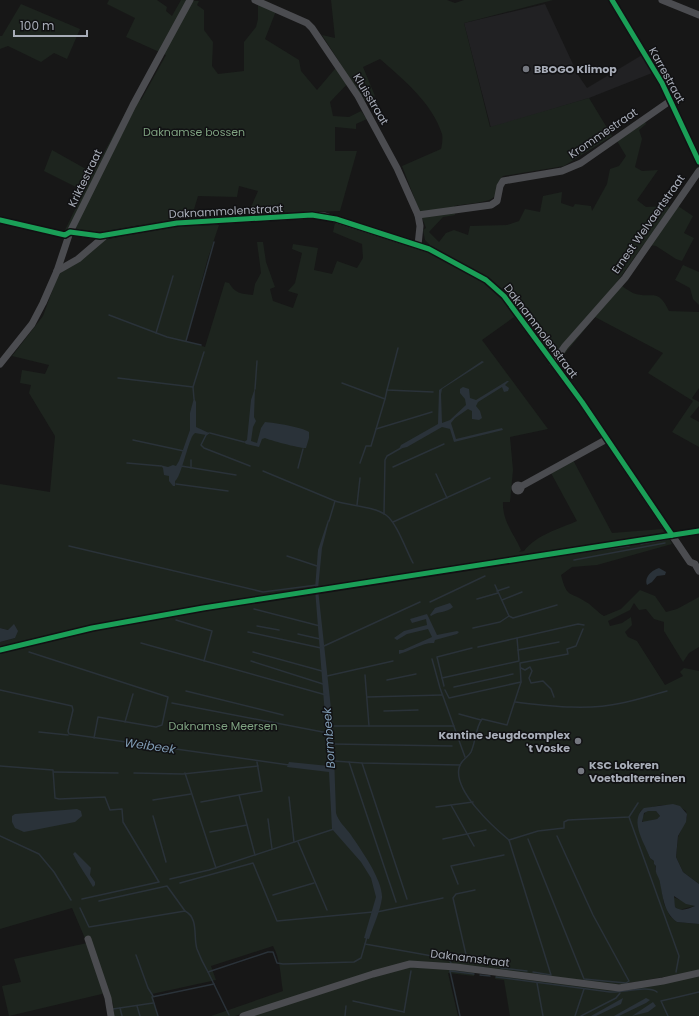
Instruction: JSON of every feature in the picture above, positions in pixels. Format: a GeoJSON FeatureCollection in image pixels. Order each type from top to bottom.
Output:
{"type":"FeatureCollection","features":[{"type":"Feature","properties":{"kind":"street","name":"Kriktestraat"},"geometry":{"type":"LineString","coordinates":[[0,364],[32,324],[43,303],[57,271],[70,232],[133,105],[190,0]]}},
{"type":"Feature","properties":{"kind":"street","name":"Kluisstraat"},"geometry":{"type":"LineString","coordinates":[[256,0],[301,19],[312,28],[358,96],[397,168],[418,215],[420,226],[418,245]]}},
{"type":"Feature","properties":{"kind":"street","name":"Karrestraat"},"geometry":{"type":"LineString","coordinates":[[612,0],[662,83],[699,162]]}},
{"type":"Feature","properties":{"kind":"street"},"geometry":{"type":"LineString","coordinates":[[662,0],[699,14]]}},
{"type":"Feature","properties":{"kind":"street","name":"Krommestraat"},"geometry":{"type":"LineString","coordinates":[[418,215],[491,205],[497,201],[500,186],[504,181],[562,171],[581,163],[670,101]]}},
{"type":"Feature","properties":{"kind":"street","name":"Ernest Welvaertstraat"},"geometry":{"type":"LineString","coordinates":[[553,363],[565,346],[625,278],[699,171]]}},
{"type":"Feature","properties":{"kind":"street","name":"Daknammolenstraat"},"geometry":{"type":"LineString","coordinates":[[70,232],[100,236],[177,223],[312,215],[336,219],[368,231],[418,245],[473,272],[494,286],[504,296],[607,439],[690,562],[697,564],[699,571]]}},
{"type":"Feature","properties":{"kind":"street"},"geometry":{"type":"LineString","coordinates":[[57,271],[78,259],[106,235]]}},
{"type":"Feature","properties":{"kind":"street"},"geometry":{"type":"LineString","coordinates":[[520,487],[607,439]]}},
{"type":"Feature","properties":{"kind":"street"},"geometry":{"type":"LineString","coordinates":[[88,939],[108,998],[111,1016]]}},
{"type":"Feature","properties":{"kind":"street","name":"Daknamstraat"},"geometry":{"type":"LineString","coordinates":[[243,1016],[373,974],[410,964],[456,967],[619,988],[663,981],[699,973]]}},
{"type":"Feature","properties":{"kind":"shaded area","name":"BBOGO Klimop"},"geometry":{"type":"Polygon","coordinates":[[[545,4],[578,75],[587,88],[642,55],[652,73],[589,98],[491,128],[464,23],[545,4]]]}},
{"type":"Feature","properties":{"kind":"green space"},"geometry":{"type":"Polygon","coordinates":[[[109,0],[157,0],[167,7],[166,11],[172,16],[181,0],[199,1],[197,5],[204,10],[204,30],[213,42],[212,66],[218,74],[244,71],[244,42],[256,27],[258,19],[258,4],[276,11],[265,39],[299,60],[301,71],[317,90],[340,63],[322,35],[335,38],[331,0],[447,0],[455,3],[464,0],[553,0],[464,23],[490,127],[589,98],[612,136],[564,166],[503,176],[496,194],[487,201],[454,206],[455,215],[443,217],[429,232],[439,242],[446,233],[454,230],[468,235],[470,226],[507,225],[519,221],[525,209],[540,212],[543,196],[562,192],[561,203],[573,207],[575,204],[591,206],[592,211],[607,184],[610,169],[619,166],[626,156],[617,141],[645,121],[646,124],[639,130],[642,139],[635,167],[642,171],[658,170],[637,200],[646,207],[667,206],[675,210],[678,206],[693,216],[684,233],[694,238],[682,261],[676,259],[656,246],[644,244],[617,282],[633,293],[657,296],[665,303],[669,311],[699,312],[699,388],[692,398],[699,402],[699,406],[690,417],[699,422],[699,447],[672,432],[693,401],[648,373],[663,353],[595,317],[553,368],[514,317],[482,340],[548,429],[510,437],[513,470],[510,502],[503,502],[503,509],[506,521],[521,550],[519,552],[524,551],[529,545],[541,537],[577,521],[551,473],[573,460],[612,533],[662,529],[667,535],[633,539],[525,557],[527,559],[631,544],[637,545],[637,543],[669,538],[672,544],[597,565],[572,567],[561,575],[565,588],[567,591],[581,599],[604,616],[621,609],[640,590],[655,596],[666,612],[677,609],[699,597],[699,647],[689,653],[683,662],[664,631],[664,622],[654,619],[646,609],[639,610],[634,603],[630,610],[608,621],[610,626],[622,623],[631,617],[632,625],[625,632],[628,637],[637,641],[665,685],[683,676],[680,672],[684,668],[699,671],[699,884],[683,872],[676,857],[678,837],[687,817],[686,811],[670,805],[647,808],[641,810],[638,823],[650,858],[654,861],[656,866],[655,869],[660,879],[664,904],[670,916],[677,922],[699,924],[699,971],[617,985],[483,968],[392,966],[235,1016],[211,1016],[283,991],[279,963],[273,946],[211,966],[216,980],[152,994],[158,1016],[114,1016],[113,1003],[106,993],[9,1016],[2,986],[21,982],[14,959],[87,943],[72,908],[0,929],[0,642],[15,638],[8,630],[0,628],[0,484],[50,492],[55,436],[29,393],[31,385],[20,383],[22,370],[45,374],[49,365],[12,356],[43,316],[58,275],[101,241],[138,232],[140,225],[98,233],[65,230],[84,191],[44,171],[52,150],[93,173],[135,95],[141,100],[166,55],[126,37],[135,18],[107,4],[109,0]],[[380,59],[363,67],[375,96],[365,101],[351,80],[330,102],[333,116],[349,117],[361,111],[367,119],[356,124],[356,129],[335,127],[335,151],[357,151],[340,211],[248,214],[258,191],[239,186],[237,197],[198,196],[189,226],[219,225],[207,261],[186,341],[205,347],[225,282],[229,283],[239,292],[253,295],[255,284],[261,273],[257,242],[263,242],[266,262],[275,287],[270,289],[273,301],[293,308],[298,294],[288,291],[295,283],[302,253],[292,249],[293,244],[318,248],[314,270],[332,274],[337,261],[357,268],[363,258],[362,244],[333,232],[335,223],[428,251],[430,245],[425,240],[423,230],[426,228],[402,166],[441,149],[442,134],[432,112],[424,102],[380,59]]]}},
{"type":"Feature","properties":{"kind":"green space"},"geometry":{"type":"Polygon","coordinates":[[[21,4],[80,29],[67,59],[54,53],[41,62],[8,46],[0,49],[0,36],[2,36],[21,4]]]}},
{"type":"Feature","properties":{"kind":"green space"},"geometry":{"type":"Polygon","coordinates":[[[683,265],[699,272],[699,305],[693,299],[690,288],[675,280],[683,265]]]}},
{"type":"Feature","properties":{"kind":"green space"},"geometry":{"type":"Polygon","coordinates":[[[646,811],[656,811],[660,816],[657,819],[643,823],[642,818],[646,811]]]}},
{"type":"Feature","properties":{"kind":"green space"},"geometry":{"type":"Polygon","coordinates":[[[673,897],[695,906],[679,910],[675,907],[673,897]]]}},
{"type":"Feature","properties":{"kind":"green space"},"geometry":{"type":"Polygon","coordinates":[[[413,966],[474,972],[474,976],[448,973],[458,1016],[249,1016],[342,986],[413,966]]]}},
{"type":"Feature","properties":{"kind":"green space"},"geometry":{"type":"Polygon","coordinates":[[[496,975],[613,989],[699,976],[699,1016],[510,1016],[504,980],[495,979],[496,975]]]}},
{"type":"Feature","properties":{"kind":"water"},"geometry":{"type":"Polygon","coordinates":[[[482,361],[484,362],[442,389],[442,423],[450,420],[466,405],[465,399],[460,393],[460,389],[463,387],[469,389],[470,398],[476,400],[509,381],[505,385],[509,388],[508,391],[504,392],[502,387],[478,402],[476,406],[480,411],[482,418],[479,420],[472,419],[472,411],[468,409],[455,418],[451,423],[456,439],[502,428],[503,430],[454,442],[450,429],[442,427],[407,447],[399,449],[401,445],[438,424],[439,390],[482,361]]]}},
{"type":"Feature","properties":{"kind":"water"},"geometry":{"type":"Polygon","coordinates":[[[255,388],[254,417],[256,421],[253,427],[251,441],[257,443],[261,428],[265,422],[281,424],[309,432],[306,448],[292,446],[265,438],[262,439],[259,447],[246,444],[244,442],[247,440],[251,400],[255,388]]]}},
{"type":"Feature","properties":{"kind":"water"},"geometry":{"type":"Polygon","coordinates":[[[194,398],[196,402],[196,427],[209,433],[206,435],[195,433],[193,435],[188,446],[180,474],[175,481],[175,486],[173,486],[169,481],[169,476],[164,475],[163,468],[160,465],[168,467],[173,465],[176,466],[179,461],[190,430],[190,413],[194,398]]]}},
{"type":"Feature","properties":{"kind":"water"},"geometry":{"type":"Polygon","coordinates":[[[328,520],[322,548],[318,589],[333,727],[336,813],[340,822],[351,835],[371,865],[379,883],[382,898],[369,939],[364,938],[376,897],[371,878],[361,862],[332,829],[329,772],[287,767],[289,762],[329,766],[315,589],[318,550],[328,520]]]}},
{"type":"Feature","properties":{"kind":"water"},"geometry":{"type":"Polygon","coordinates":[[[659,568],[666,572],[665,575],[657,576],[647,585],[646,582],[649,574],[659,568]]]}},
{"type":"Feature","properties":{"kind":"water"},"geometry":{"type":"Polygon","coordinates":[[[450,603],[453,607],[450,609],[431,616],[430,615],[435,608],[450,603]]]}},
{"type":"Feature","properties":{"kind":"water"},"geometry":{"type":"Polygon","coordinates":[[[427,614],[437,635],[457,631],[459,632],[457,634],[435,640],[434,643],[421,645],[399,654],[399,650],[403,650],[432,637],[428,629],[407,634],[397,640],[394,638],[404,631],[427,625],[426,619],[412,623],[410,619],[427,614]]]}},
{"type":"Feature","properties":{"kind":"water"},"geometry":{"type":"Polygon","coordinates":[[[14,624],[18,631],[15,638],[0,642],[0,628],[8,630],[14,624]]]}},
{"type":"Feature","properties":{"kind":"water"},"geometry":{"type":"Polygon","coordinates":[[[673,804],[680,806],[687,814],[686,822],[678,836],[676,857],[683,872],[699,884],[699,924],[677,922],[669,914],[663,899],[656,866],[654,861],[650,858],[638,826],[640,813],[644,808],[673,804]],[[648,811],[644,813],[642,822],[657,819],[660,816],[656,811],[648,811]],[[674,896],[675,907],[677,909],[685,910],[695,906],[686,904],[674,896]]]}},
{"type":"Feature","properties":{"kind":"water"},"geometry":{"type":"Polygon","coordinates":[[[77,809],[81,811],[82,816],[75,822],[24,832],[15,828],[12,822],[12,816],[15,814],[77,809]]]}},
{"type":"Feature","properties":{"kind":"water"},"geometry":{"type":"Polygon","coordinates":[[[75,852],[91,868],[90,875],[95,882],[93,887],[73,854],[75,852]]]}},
{"type":"Feature","properties":{"kind":"water"},"geometry":{"type":"Polygon","coordinates":[[[623,998],[621,1004],[596,1016],[591,1016],[623,998]]]}},
{"type":"Feature","properties":{"kind":"water"},"geometry":{"type":"Polygon","coordinates":[[[646,998],[650,1000],[619,1016],[614,1016],[646,998]]]}},
{"type":"Feature","properties":{"kind":"water"},"geometry":{"type":"Polygon","coordinates":[[[653,1002],[656,1006],[648,1012],[632,1016],[653,1002]]]}},
{"type":"Feature","properties":{"kind":"waterway"},"geometry":{"type":"LineString","coordinates":[[186,341],[214,242]]}},
{"type":"Feature","properties":{"kind":"waterway"},"geometry":{"type":"LineString","coordinates":[[156,333],[173,276]]}},
{"type":"Feature","properties":{"kind":"waterway"},"geometry":{"type":"LineString","coordinates":[[109,315],[167,337],[201,345]]}},
{"type":"Feature","properties":{"kind":"waterway"},"geometry":{"type":"LineString","coordinates":[[398,348],[387,390],[433,392]]}},
{"type":"Feature","properties":{"kind":"waterway"},"geometry":{"type":"LineString","coordinates":[[194,399],[193,387],[204,352]]}},
{"type":"Feature","properties":{"kind":"waterway"},"geometry":{"type":"LineString","coordinates":[[255,389],[257,361]]}},
{"type":"Feature","properties":{"kind":"waterway"},"geometry":{"type":"LineString","coordinates":[[118,378],[193,387]]}},
{"type":"Feature","properties":{"kind":"waterway"},"geometry":{"type":"LineString","coordinates":[[342,383],[385,399],[387,390]]}},
{"type":"Feature","properties":{"kind":"waterway"},"geometry":{"type":"LineString","coordinates":[[360,463],[366,446],[371,446],[385,399]]}},
{"type":"Feature","properties":{"kind":"waterway"},"geometry":{"type":"LineString","coordinates":[[376,429],[432,412]]}},
{"type":"Feature","properties":{"kind":"waterway","name":"Bormbeek"},"geometry":{"type":"LineString","coordinates":[[209,433],[206,435],[201,445],[204,448],[250,466]]}},
{"type":"Feature","properties":{"kind":"waterway"},"geometry":{"type":"LineString","coordinates":[[210,433],[244,442]]}},
{"type":"Feature","properties":{"kind":"waterway"},"geometry":{"type":"LineString","coordinates":[[133,440],[184,451]]}},
{"type":"Feature","properties":{"kind":"waterway"},"geometry":{"type":"LineString","coordinates":[[393,467],[444,444]]}},
{"type":"Feature","properties":{"kind":"waterway"},"geometry":{"type":"LineString","coordinates":[[384,514],[385,460],[387,456],[401,448]]}},
{"type":"Feature","properties":{"kind":"waterway"},"geometry":{"type":"LineString","coordinates":[[298,468],[303,449]]}},
{"type":"Feature","properties":{"kind":"waterway"},"geometry":{"type":"LineString","coordinates":[[191,460],[191,468]]}},
{"type":"Feature","properties":{"kind":"waterway"},"geometry":{"type":"LineString","coordinates":[[127,463],[161,466]]}},
{"type":"Feature","properties":{"kind":"waterway"},"geometry":{"type":"LineString","coordinates":[[181,466],[236,475]]}},
{"type":"Feature","properties":{"kind":"waterway","name":"Bormbeek"},"geometry":{"type":"LineString","coordinates":[[263,471],[335,501],[329,521]]}},
{"type":"Feature","properties":{"kind":"waterway"},"geometry":{"type":"LineString","coordinates":[[436,474],[447,498]]}},
{"type":"Feature","properties":{"kind":"waterway"},"geometry":{"type":"LineString","coordinates":[[357,505],[360,478]]}},
{"type":"Feature","properties":{"kind":"waterway"},"geometry":{"type":"LineString","coordinates":[[393,522],[490,478]]}},
{"type":"Feature","properties":{"kind":"waterway"},"geometry":{"type":"LineString","coordinates":[[176,484],[228,491]]}},
{"type":"Feature","properties":{"kind":"waterway"},"geometry":{"type":"LineString","coordinates":[[335,501],[368,508],[386,515],[398,530],[413,563]]}},
{"type":"Feature","properties":{"kind":"waterway"},"geometry":{"type":"LineString","coordinates":[[637,539],[667,534]]}},
{"type":"Feature","properties":{"kind":"waterway"},"geometry":{"type":"LineString","coordinates":[[641,544],[668,539]]}},
{"type":"Feature","properties":{"kind":"waterway"},"geometry":{"type":"LineString","coordinates":[[572,549],[624,541]]}},
{"type":"Feature","properties":{"kind":"waterway"},"geometry":{"type":"LineString","coordinates":[[574,560],[665,543]]}},
{"type":"Feature","properties":{"kind":"waterway"},"geometry":{"type":"LineString","coordinates":[[69,546],[263,592],[317,585]]}},
{"type":"Feature","properties":{"kind":"waterway"},"geometry":{"type":"LineString","coordinates":[[574,553],[629,546]]}},
{"type":"Feature","properties":{"kind":"waterway"},"geometry":{"type":"LineString","coordinates":[[287,556],[317,566]]}},
{"type":"Feature","properties":{"kind":"waterway"},"geometry":{"type":"LineString","coordinates":[[430,602],[485,576]]}},
{"type":"Feature","properties":{"kind":"waterway"},"geometry":{"type":"LineString","coordinates":[[495,585],[509,616],[513,618],[557,605]]}},
{"type":"Feature","properties":{"kind":"waterway"},"geometry":{"type":"LineString","coordinates":[[497,591],[509,587]]}},
{"type":"Feature","properties":{"kind":"waterway"},"geometry":{"type":"LineString","coordinates":[[502,600],[522,592]]}},
{"type":"Feature","properties":{"kind":"waterway"},"geometry":{"type":"LineString","coordinates":[[477,599],[498,593]]}},
{"type":"Feature","properties":{"kind":"waterway"},"geometry":{"type":"LineString","coordinates":[[324,646],[420,602]]}},
{"type":"Feature","properties":{"kind":"waterway"},"geometry":{"type":"LineString","coordinates":[[254,609],[320,626]]}},
{"type":"Feature","properties":{"kind":"waterway"},"geometry":{"type":"LineString","coordinates":[[473,628],[500,622],[509,616]]}},
{"type":"Feature","properties":{"kind":"waterway"},"geometry":{"type":"LineString","coordinates":[[176,620],[212,631],[204,661]]}},
{"type":"Feature","properties":{"kind":"waterway"},"geometry":{"type":"LineString","coordinates":[[478,647],[578,624],[584,625]]}},
{"type":"Feature","properties":{"kind":"waterway"},"geometry":{"type":"LineString","coordinates":[[257,626],[279,630]]}},
{"type":"Feature","properties":{"kind":"waterway"},"geometry":{"type":"LineString","coordinates":[[583,629],[576,646],[567,649],[568,654],[520,663],[521,682],[507,725],[482,719],[478,727],[471,752],[459,768],[459,777],[462,787],[484,817],[509,840],[538,831],[564,828],[564,822],[568,820],[629,817],[638,803]]}},
{"type":"Feature","properties":{"kind":"waterway"},"geometry":{"type":"LineString","coordinates":[[248,632],[321,648]]}},
{"type":"Feature","properties":{"kind":"waterway"},"geometry":{"type":"LineString","coordinates":[[298,634],[320,639]]}},
{"type":"Feature","properties":{"kind":"waterway"},"geometry":{"type":"LineString","coordinates":[[442,678],[519,661],[517,638]]}},
{"type":"Feature","properties":{"kind":"waterway"},"geometry":{"type":"LineString","coordinates":[[518,650],[559,642]]}},
{"type":"Feature","properties":{"kind":"waterway"},"geometry":{"type":"LineString","coordinates":[[141,643],[326,695]]}},
{"type":"Feature","properties":{"kind":"waterway"},"geometry":{"type":"LineString","coordinates":[[444,686],[437,657],[472,648]]}},
{"type":"Feature","properties":{"kind":"waterway"},"geometry":{"type":"LineString","coordinates":[[29,652],[168,697],[162,725],[156,727],[98,717],[94,738]]}},
{"type":"Feature","properties":{"kind":"waterway"},"geometry":{"type":"LineString","coordinates":[[253,652],[322,671]]}},
{"type":"Feature","properties":{"kind":"waterway"},"geometry":{"type":"LineString","coordinates":[[432,659],[440,688],[465,757]]}},
{"type":"Feature","properties":{"kind":"waterway"},"geometry":{"type":"LineString","coordinates":[[251,661],[323,684]]}},
{"type":"Feature","properties":{"kind":"waterway"},"geometry":{"type":"LineString","coordinates":[[327,676],[393,661]]}},
{"type":"Feature","properties":{"kind":"waterway"},"geometry":{"type":"LineString","coordinates":[[521,668],[525,670],[530,667],[532,671],[529,678],[531,683],[543,681],[551,689],[554,697]]}},
{"type":"Feature","properties":{"kind":"waterway"},"geometry":{"type":"LineString","coordinates":[[387,680],[416,674]]}},
{"type":"Feature","properties":{"kind":"waterway"},"geometry":{"type":"LineString","coordinates":[[454,687],[513,674]]}},
{"type":"Feature","properties":{"kind":"waterway"},"geometry":{"type":"LineString","coordinates":[[365,675],[369,726]]}},
{"type":"Feature","properties":{"kind":"waterway"},"geometry":{"type":"LineString","coordinates":[[445,690],[449,698],[521,682]]}},
{"type":"Feature","properties":{"kind":"waterway","name":"Weibeek"},"geometry":{"type":"LineString","coordinates":[[0,690],[72,706],[73,710],[68,731],[69,734],[289,765]]}},
{"type":"Feature","properties":{"kind":"waterway"},"geometry":{"type":"LineString","coordinates":[[186,691],[283,715]]}},
{"type":"Feature","properties":{"kind":"waterway"},"geometry":{"type":"LineString","coordinates":[[515,702],[568,707],[595,707],[628,702],[667,691]]}},
{"type":"Feature","properties":{"kind":"waterway"},"geometry":{"type":"LineString","coordinates":[[125,722],[133,694]]}},
{"type":"Feature","properties":{"kind":"waterway"},"geometry":{"type":"LineString","coordinates":[[367,697],[442,695]]}},
{"type":"Feature","properties":{"kind":"waterway"},"geometry":{"type":"LineString","coordinates":[[172,703],[328,733]]}},
{"type":"Feature","properties":{"kind":"waterway"},"geometry":{"type":"LineString","coordinates":[[384,711],[418,710]]}},
{"type":"Feature","properties":{"kind":"waterway"},"geometry":{"type":"LineString","coordinates":[[459,714],[481,720]]}},
{"type":"Feature","properties":{"kind":"waterway"},"geometry":{"type":"LineString","coordinates":[[331,726],[454,726]]}},
{"type":"Feature","properties":{"kind":"waterway"},"geometry":{"type":"LineString","coordinates":[[39,732],[68,735]]}},
{"type":"Feature","properties":{"kind":"waterway"},"geometry":{"type":"LineString","coordinates":[[332,744],[452,746]]}},
{"type":"Feature","properties":{"kind":"waterway"},"geometry":{"type":"LineString","coordinates":[[334,761],[460,765]]}},
{"type":"Feature","properties":{"kind":"waterway"},"geometry":{"type":"LineString","coordinates":[[255,855],[239,795],[262,791],[257,762]]}},
{"type":"Feature","properties":{"kind":"waterway"},"geometry":{"type":"LineString","coordinates":[[349,762],[396,902]]}},
{"type":"Feature","properties":{"kind":"waterway"},"geometry":{"type":"LineString","coordinates":[[362,763],[407,899]]}},
{"type":"Feature","properties":{"kind":"waterway"},"geometry":{"type":"LineString","coordinates":[[0,766],[53,770],[55,798],[105,797],[110,810],[122,809],[123,822],[159,882],[82,899]]}},
{"type":"Feature","properties":{"kind":"waterway"},"geometry":{"type":"LineString","coordinates":[[134,773],[183,774],[258,766]]}},
{"type":"Feature","properties":{"kind":"waterway"},"geometry":{"type":"LineString","coordinates":[[54,772],[118,773]]}},
{"type":"Feature","properties":{"kind":"waterway"},"geometry":{"type":"LineString","coordinates":[[185,773],[216,868]]}},
{"type":"Feature","properties":{"kind":"waterway"},"geometry":{"type":"LineString","coordinates":[[153,800],[191,794]]}},
{"type":"Feature","properties":{"kind":"waterway"},"geometry":{"type":"LineString","coordinates":[[201,802],[239,795]]}},
{"type":"Feature","properties":{"kind":"waterway"},"geometry":{"type":"LineString","coordinates":[[289,797],[294,842]]}},
{"type":"Feature","properties":{"kind":"waterway"},"geometry":{"type":"LineString","coordinates":[[436,807],[473,802]]}},
{"type":"Feature","properties":{"kind":"waterway"},"geometry":{"type":"LineString","coordinates":[[451,805],[474,846]]}},
{"type":"Feature","properties":{"kind":"waterway"},"geometry":{"type":"LineString","coordinates":[[153,816],[166,862]]}},
{"type":"Feature","properties":{"kind":"waterway"},"geometry":{"type":"LineString","coordinates":[[629,817],[679,956],[676,972]]}},
{"type":"Feature","properties":{"kind":"waterway"},"geometry":{"type":"LineString","coordinates":[[268,819],[272,849]]}},
{"type":"Feature","properties":{"kind":"waterway"},"geometry":{"type":"LineString","coordinates":[[210,832],[247,825]]}},
{"type":"Feature","properties":{"kind":"waterway"},"geometry":{"type":"LineString","coordinates":[[170,879],[209,870],[334,829]]}},
{"type":"Feature","properties":{"kind":"waterway"},"geometry":{"type":"LineString","coordinates":[[443,839],[486,830]]}},
{"type":"Feature","properties":{"kind":"waterway"},"geometry":{"type":"LineString","coordinates":[[0,836],[39,854],[54,872],[71,900]]}},
{"type":"Feature","properties":{"kind":"waterway"},"geometry":{"type":"LineString","coordinates":[[528,839],[584,979],[626,983],[629,981],[593,915],[557,836]]}},
{"type":"Feature","properties":{"kind":"waterway"},"geometry":{"type":"LineString","coordinates":[[509,840],[551,975],[533,972]]}},
{"type":"Feature","properties":{"kind":"waterway"},"geometry":{"type":"LineString","coordinates":[[298,842],[327,910]]}},
{"type":"Feature","properties":{"kind":"waterway"},"geometry":{"type":"LineString","coordinates":[[458,884],[451,866],[504,855]]}},
{"type":"Feature","properties":{"kind":"waterway"},"geometry":{"type":"LineString","coordinates":[[180,883],[253,863],[277,921],[373,912]]}},
{"type":"Feature","properties":{"kind":"waterway"},"geometry":{"type":"LineString","coordinates":[[273,895],[314,883]]}},
{"type":"Feature","properties":{"kind":"waterway"},"geometry":{"type":"LineString","coordinates":[[99,901],[167,886],[185,911]]}},
{"type":"Feature","properties":{"kind":"waterway"},"geometry":{"type":"LineString","coordinates":[[467,959],[453,898],[456,894],[475,890]]}},
{"type":"Feature","properties":{"kind":"waterway"},"geometry":{"type":"LineString","coordinates":[[377,912],[443,898]]}},
{"type":"Feature","properties":{"kind":"waterway","name":"Bormbeek"},"geometry":{"type":"LineString","coordinates":[[80,908],[89,927],[185,911],[189,914],[194,923],[197,949],[208,972]]}},
{"type":"Feature","properties":{"kind":"waterway","name":"Bormbeek"},"geometry":{"type":"LineString","coordinates":[[229,1015],[208,972],[268,952],[273,952],[277,963],[283,964],[354,962],[361,958],[367,937]]}},
{"type":"Feature","properties":{"kind":"waterway"},"geometry":{"type":"LineString","coordinates":[[365,944],[449,959],[451,963]]}},
{"type":"Feature","properties":{"kind":"waterway"},"geometry":{"type":"LineString","coordinates":[[136,955],[148,988],[153,996]]}},
{"type":"Feature","properties":{"kind":"waterway"},"geometry":{"type":"LineString","coordinates":[[501,968],[527,971]]}},
{"type":"Feature","properties":{"kind":"waterway"},"geometry":{"type":"LineString","coordinates":[[404,1012],[411,971]]}},
{"type":"Feature","properties":{"kind":"waterway"},"geometry":{"type":"LineString","coordinates":[[450,971],[460,1016]]}},
{"type":"Feature","properties":{"kind":"waterway"},"geometry":{"type":"LineString","coordinates":[[450,971],[474,974]]}},
{"type":"Feature","properties":{"kind":"waterway"},"geometry":{"type":"LineString","coordinates":[[480,975],[490,976]]}},
{"type":"Feature","properties":{"kind":"waterway"},"geometry":{"type":"LineString","coordinates":[[496,977],[610,992],[641,989],[648,989],[657,992]]}},
{"type":"Feature","properties":{"kind":"waterway"},"geometry":{"type":"LineString","coordinates":[[537,983],[543,1016]]}},
{"type":"Feature","properties":{"kind":"waterway"},"geometry":{"type":"LineString","coordinates":[[158,1016],[152,997],[214,984]]}},
{"type":"Feature","properties":{"kind":"waterway"},"geometry":{"type":"LineString","coordinates":[[575,1016],[584,989]]}},
{"type":"Feature","properties":{"kind":"waterway"},"geometry":{"type":"LineString","coordinates":[[668,1016],[661,1001],[699,992]]}},
{"type":"Feature","properties":{"kind":"waterway"},"geometry":{"type":"LineString","coordinates":[[581,1016],[616,998],[620,993]]}},
{"type":"Feature","properties":{"kind":"waterway"},"geometry":{"type":"LineString","coordinates":[[353,1001],[404,1012]]}},
{"type":"Feature","properties":{"kind":"waterway"},"geometry":{"type":"LineString","coordinates":[[113,1009],[153,1003]]}},
{"type":"Feature","properties":{"kind":"waterway"},"geometry":{"type":"LineString","coordinates":[[137,1006],[140,1016]]}},
{"type":"Feature","properties":{"kind":"waterway"},"geometry":{"type":"LineString","coordinates":[[345,1016],[346,1006]]}},
{"type":"Feature","properties":{"kind":"waterway"},"geometry":{"type":"LineString","coordinates":[[120,1008],[122,1016]]}},
{"type":"Feature","properties":{"kind":"cycle path"},"geometry":{"type":"LineString","coordinates":[[612,0],[662,83],[699,162]]}},
{"type":"Feature","properties":{"kind":"cycle path"},"geometry":{"type":"LineString","coordinates":[[0,220],[65,235],[70,232],[100,236],[177,223],[312,215],[336,219],[429,249],[486,280],[504,296],[582,402],[672,535]]}},
{"type":"Feature","properties":{"kind":"cycle path"},"geometry":{"type":"LineString","coordinates":[[0,650],[92,628],[203,608],[699,531]]}},
{"type":"Feature","properties":{"kind":"place","name":"BBOGO Klimop"},"geometry":{"type":"Point","coordinates":[526,69]}},
{"type":"Feature","properties":{"kind":"place","name":"Kantine Jeugdcomplex 't Voske"},"geometry":{"type":"Point","coordinates":[578,741]}},
{"type":"Feature","properties":{"kind":"place","name":"KSC Lokeren Voetbalterreinen"},"geometry":{"type":"Point","coordinates":[581,771]}},
{"type":"Feature","properties":{"kind":"park label","name":"Daknamse bossen"},"geometry":{"type":"Point","coordinates":[194,132]}},
{"type":"Feature","properties":{"kind":"park label","name":"Daknamse Meersen"},"geometry":{"type":"Point","coordinates":[223,726]}}]}
